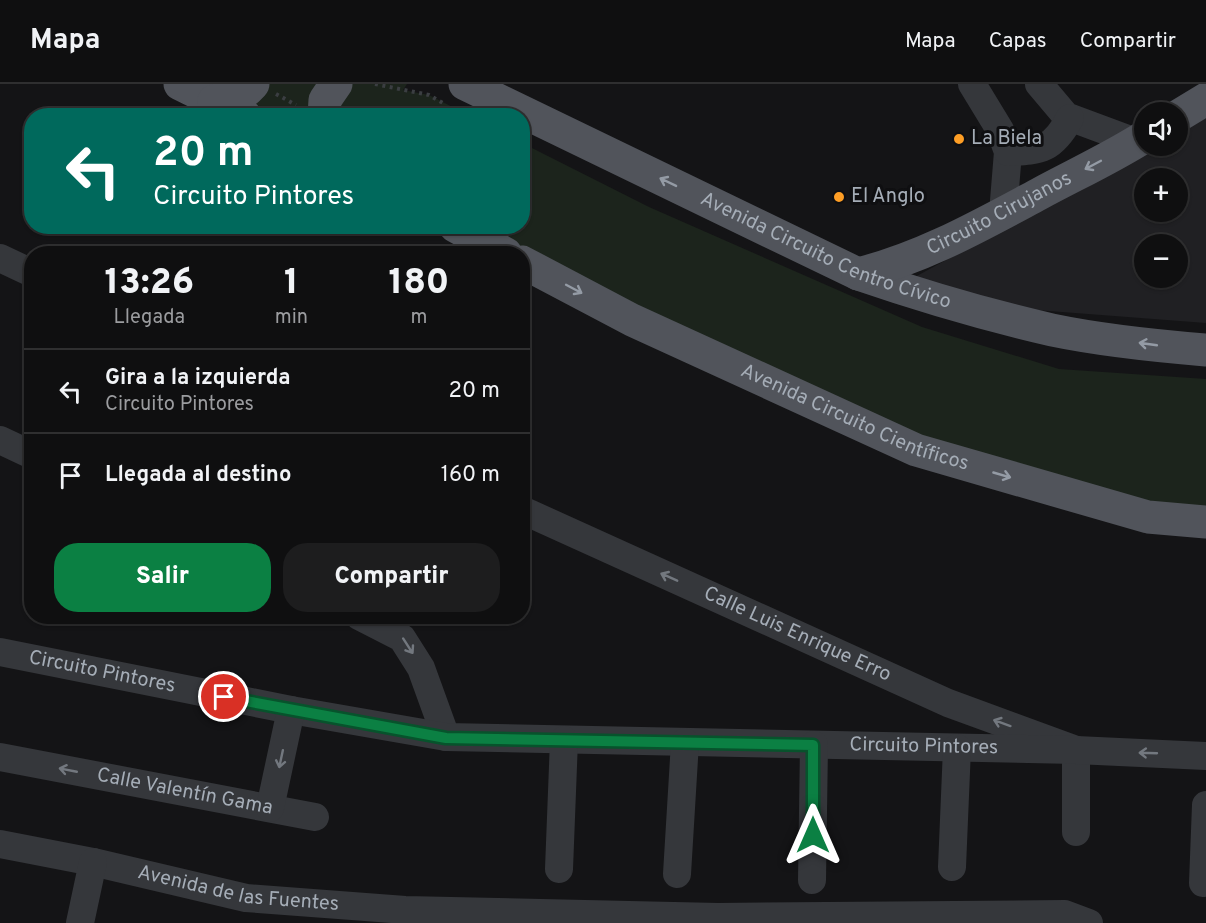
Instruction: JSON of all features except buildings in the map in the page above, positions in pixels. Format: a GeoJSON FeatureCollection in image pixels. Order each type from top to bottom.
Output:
{"type":"FeatureCollection","features":[{"type":"Feature","properties":{"kind":"main road"},"geometry":{"type":"LineString","coordinates":[[180,84],[228,108]]}},
{"type":"Feature","properties":{"kind":"main road"},"geometry":{"type":"LineString","coordinates":[[318,108],[336,84]]}},
{"type":"Feature","properties":{"kind":"main road"},"geometry":{"type":"LineString","coordinates":[[214,101],[260,87]]}},
{"type":"Feature","properties":{"kind":"main road","name":"Avenida Circuito Centro Cívico"},"geometry":{"type":"LineString","coordinates":[[457,95],[486,108]]}},
{"type":"Feature","properties":{"kind":"main road"},"geometry":{"type":"LineString","coordinates":[[1188,110],[1206,99]]}},
{"type":"Feature","properties":{"kind":"main road","name":"Avenida Circuito Centro Cívico"},"geometry":{"type":"LineString","coordinates":[[530,128],[858,274],[915,294],[1053,330],[1206,350]]}},
{"type":"Feature","properties":{"kind":"main road","name":"Circuito Cirujanos"},"geometry":{"type":"LineString","coordinates":[[858,274],[888,267],[925,252],[1134,142]]}},
{"type":"Feature","properties":{"kind":"main road"},"geometry":{"type":"LineString","coordinates":[[470,234],[491,246]]}},
{"type":"Feature","properties":{"kind":"main road","name":"Avenida Circuito Científicos"},"geometry":{"type":"LineString","coordinates":[[530,266],[632,320],[916,450],[1148,517],[1206,522]]}},
{"type":"Feature","properties":{"kind":"street"},"geometry":{"type":"LineString","coordinates":[[972,84],[1000,130],[1008,152],[1003,213]]}},
{"type":"Feature","properties":{"kind":"street","name":"Circuito Cirujanos"},"geometry":{"type":"LineString","coordinates":[[1039,84],[1066,116],[1134,137]]}},
{"type":"Feature","properties":{"kind":"street"},"geometry":{"type":"LineString","coordinates":[[1008,152],[1044,148],[1061,136],[1070,118]]}},
{"type":"Feature","properties":{"kind":"street"},"geometry":{"type":"LineString","coordinates":[[0,258],[24,269]]}},
{"type":"Feature","properties":{"kind":"street"},"geometry":{"type":"LineString","coordinates":[[0,440],[24,451]]}},
{"type":"Feature","properties":{"kind":"street","name":"Calle Luis Enrique Erro"},"geometry":{"type":"LineString","coordinates":[[530,514],[948,703],[1076,750]]}},
{"type":"Feature","properties":{"kind":"street"},"geometry":{"type":"LineString","coordinates":[[375,624],[402,638],[421,668],[446,738]]}},
{"type":"Feature","properties":{"kind":"street","name":"Circuito Pintores"},"geometry":{"type":"LineString","coordinates":[[0,652],[291,710],[446,738],[1076,750],[1206,756]]}},
{"type":"Feature","properties":{"kind":"street","name":"Calle Valentín Gama"},"geometry":{"type":"LineString","coordinates":[[0,757],[270,808],[291,710]]}},
{"type":"Feature","properties":{"kind":"street"},"geometry":{"type":"LineString","coordinates":[[559,869],[564,740]]}},
{"type":"Feature","properties":{"kind":"street"},"geometry":{"type":"LineString","coordinates":[[677,874],[685,742]]}},
{"type":"Feature","properties":{"kind":"street"},"geometry":{"type":"LineString","coordinates":[[812,880],[813,745]]}},
{"type":"Feature","properties":{"kind":"street"},"geometry":{"type":"LineString","coordinates":[[952,867],[957,748]]}},
{"type":"Feature","properties":{"kind":"street"},"geometry":{"type":"LineString","coordinates":[[1076,750],[1076,832]]}},
{"type":"Feature","properties":{"kind":"street"},"geometry":{"type":"LineString","coordinates":[[1203,883],[1206,805]]}},
{"type":"Feature","properties":{"kind":"street"},"geometry":{"type":"LineString","coordinates":[[270,808],[315,817]]}},
{"type":"Feature","properties":{"kind":"street","name":"Avenida de las Fuentes"},"geometry":{"type":"LineString","coordinates":[[0,844],[93,862],[244,910],[403,916],[717,920],[1072,920]]}},
{"type":"Feature","properties":{"kind":"street"},"geometry":{"type":"LineString","coordinates":[[80,923],[93,862]]}},
{"type":"Feature","properties":{"kind":"path"},"geometry":{"type":"LineString","coordinates":[[375,84],[429,95],[457,95]]}},
{"type":"Feature","properties":{"kind":"path"},"geometry":{"type":"LineString","coordinates":[[260,87],[304,108]]}},
{"type":"Feature","properties":{"kind":"shaded area"},"geometry":{"type":"Polygon","coordinates":[[[199,84],[407,84],[403,90],[429,95],[454,108],[247,108],[199,84]]]}},
{"type":"Feature","properties":{"kind":"shaded area"},"geometry":{"type":"Polygon","coordinates":[[[1206,118],[1206,323],[1036,310],[924,285],[915,277],[1137,156],[1188,156],[1188,128],[1206,118]]]}},
{"type":"Feature","properties":{"kind":"shaded area"},"geometry":{"type":"Polygon","coordinates":[[[530,147],[649,207],[922,327],[1059,369],[1206,379],[1206,512],[1151,506],[918,441],[635,313],[530,255],[530,246],[514,246],[493,234],[530,234],[530,147]]]}},
{"type":"Feature","properties":{"kind":"place","name":"La Biela"},"geometry":{"type":"Point","coordinates":[959,139]}},
{"type":"Feature","properties":{"kind":"place","name":"El Anglo"},"geometry":{"type":"Point","coordinates":[839,197]}},
{"type":"Feature","properties":{"kind":"route"},"geometry":{"type":"LineString","coordinates":[[224,697],[446,738],[813,745],[813,835]]}}]}
